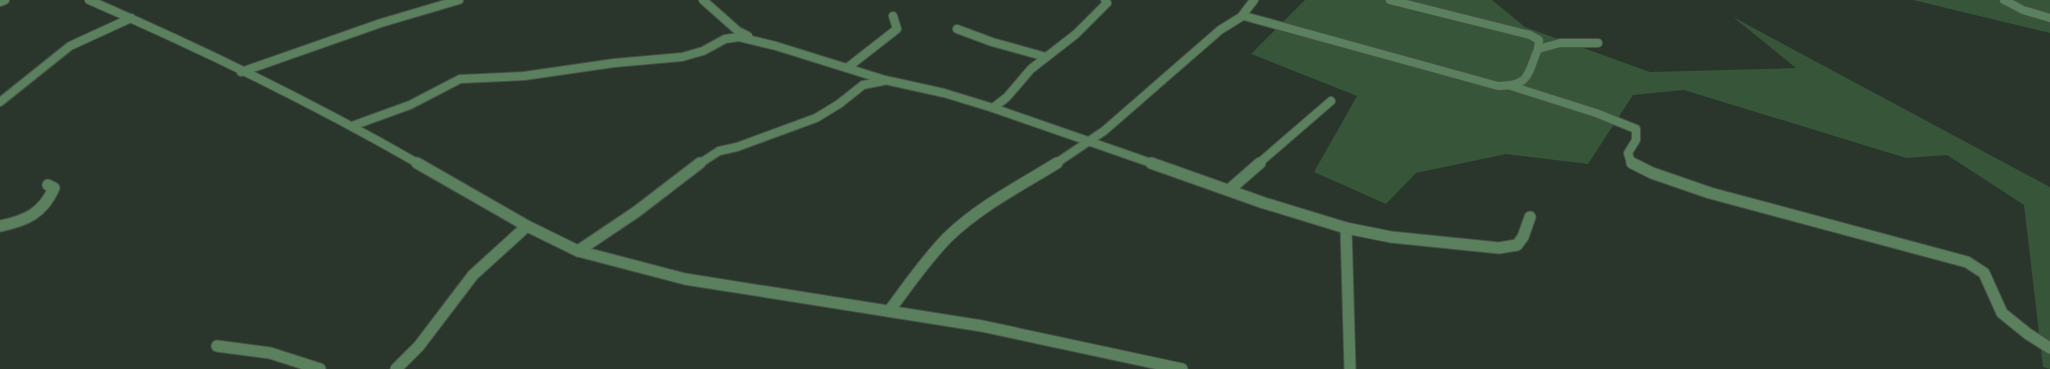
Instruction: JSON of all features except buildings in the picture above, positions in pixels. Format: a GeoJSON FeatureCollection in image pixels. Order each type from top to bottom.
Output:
{"type":"FeatureCollection","features":[{"type":"Feature","properties":{"kind":"street"},"geometry":{"type":"LineString","coordinates":[[0,2],[5,0]]}},
{"type":"Feature","properties":{"kind":"street"},"geometry":{"type":"LineString","coordinates":[[89,0],[131,18],[352,126],[527,226],[578,251],[685,279],[982,326],[1182,369]]}},
{"type":"Feature","properties":{"kind":"street"},"geometry":{"type":"LineString","coordinates":[[241,72],[381,23],[459,0]]}},
{"type":"Feature","properties":{"kind":"street"},"geometry":{"type":"LineString","coordinates":[[703,0],[738,31],[754,39]]}},
{"type":"Feature","properties":{"kind":"street"},"geometry":{"type":"LineString","coordinates":[[993,108],[1007,97],[1031,69],[1076,34],[1107,3],[1104,0]]}},
{"type":"Feature","properties":{"kind":"street"},"geometry":{"type":"LineString","coordinates":[[888,311],[931,255],[945,239],[959,227],[1032,177],[1091,142],[1145,95],[1200,51],[1220,30],[1244,16],[1245,10],[1251,6],[1254,0]]}},
{"type":"Feature","properties":{"kind":"street"},"geometry":{"type":"LineString","coordinates":[[1244,16],[1498,86],[1521,84],[1525,80],[1538,49],[1539,40],[1530,35],[1390,0]]}},
{"type":"Feature","properties":{"kind":"street"},"geometry":{"type":"LineString","coordinates":[[2004,0],[2023,10],[2050,18]]}},
{"type":"Feature","properties":{"kind":"street"},"geometry":{"type":"LineString","coordinates":[[846,68],[897,29],[893,16]]}},
{"type":"Feature","properties":{"kind":"street"},"geometry":{"type":"LineString","coordinates":[[0,102],[70,46],[101,30],[131,18]]}},
{"type":"Feature","properties":{"kind":"street"},"geometry":{"type":"LineString","coordinates":[[957,29],[992,42],[1046,57]]}},
{"type":"Feature","properties":{"kind":"street"},"geometry":{"type":"LineString","coordinates":[[352,126],[410,105],[460,79],[524,76],[608,64],[671,58],[703,51],[730,38],[745,37],[885,80],[944,93],[993,108],[1264,203],[1346,228],[1390,237],[1499,248],[1517,245],[1523,237],[1530,217]]}},
{"type":"Feature","properties":{"kind":"street"},"geometry":{"type":"LineString","coordinates":[[1538,49],[1555,44],[1598,43]]}},
{"type":"Feature","properties":{"kind":"street"},"geometry":{"type":"LineString","coordinates":[[578,251],[636,212],[684,174],[719,151],[737,147],[816,118],[839,104],[863,85],[885,80]]}},
{"type":"Feature","properties":{"kind":"street"},"geometry":{"type":"LineString","coordinates":[[1511,86],[1636,129],[1636,140],[1628,153],[1631,163],[1652,174],[1710,193],[1967,262],[1984,273],[2002,313],[2028,334],[2050,348]]}},
{"type":"Feature","properties":{"kind":"street"},"geometry":{"type":"LineString","coordinates":[[1228,190],[1331,101]]}},
{"type":"Feature","properties":{"kind":"street"},"geometry":{"type":"LineString","coordinates":[[0,226],[27,220],[43,207],[54,188],[48,185]]}},
{"type":"Feature","properties":{"kind":"street"},"geometry":{"type":"LineString","coordinates":[[396,369],[419,346],[473,275],[527,226]]}},
{"type":"Feature","properties":{"kind":"street"},"geometry":{"type":"LineString","coordinates":[[1346,228],[1350,369]]}},
{"type":"Feature","properties":{"kind":"street"},"geometry":{"type":"LineString","coordinates":[[217,346],[271,352],[289,356],[320,369]]}},
{"type":"Feature","properties":{"kind":"green space"},"geometry":{"type":"Polygon","coordinates":[[[1305,0],[1492,0],[1525,27],[1650,72],[1796,68],[1733,17],[2050,187],[2050,369],[2043,367],[2024,205],[1947,155],[1906,158],[1684,90],[1633,95],[1588,164],[1506,154],[1416,173],[1386,204],[1314,172],[1357,96],[1251,54],[1305,0]]]}},
{"type":"Feature","properties":{"kind":"green space"},"geometry":{"type":"Polygon","coordinates":[[[1913,0],[2050,0],[2050,33],[1913,0]]]}}]}
